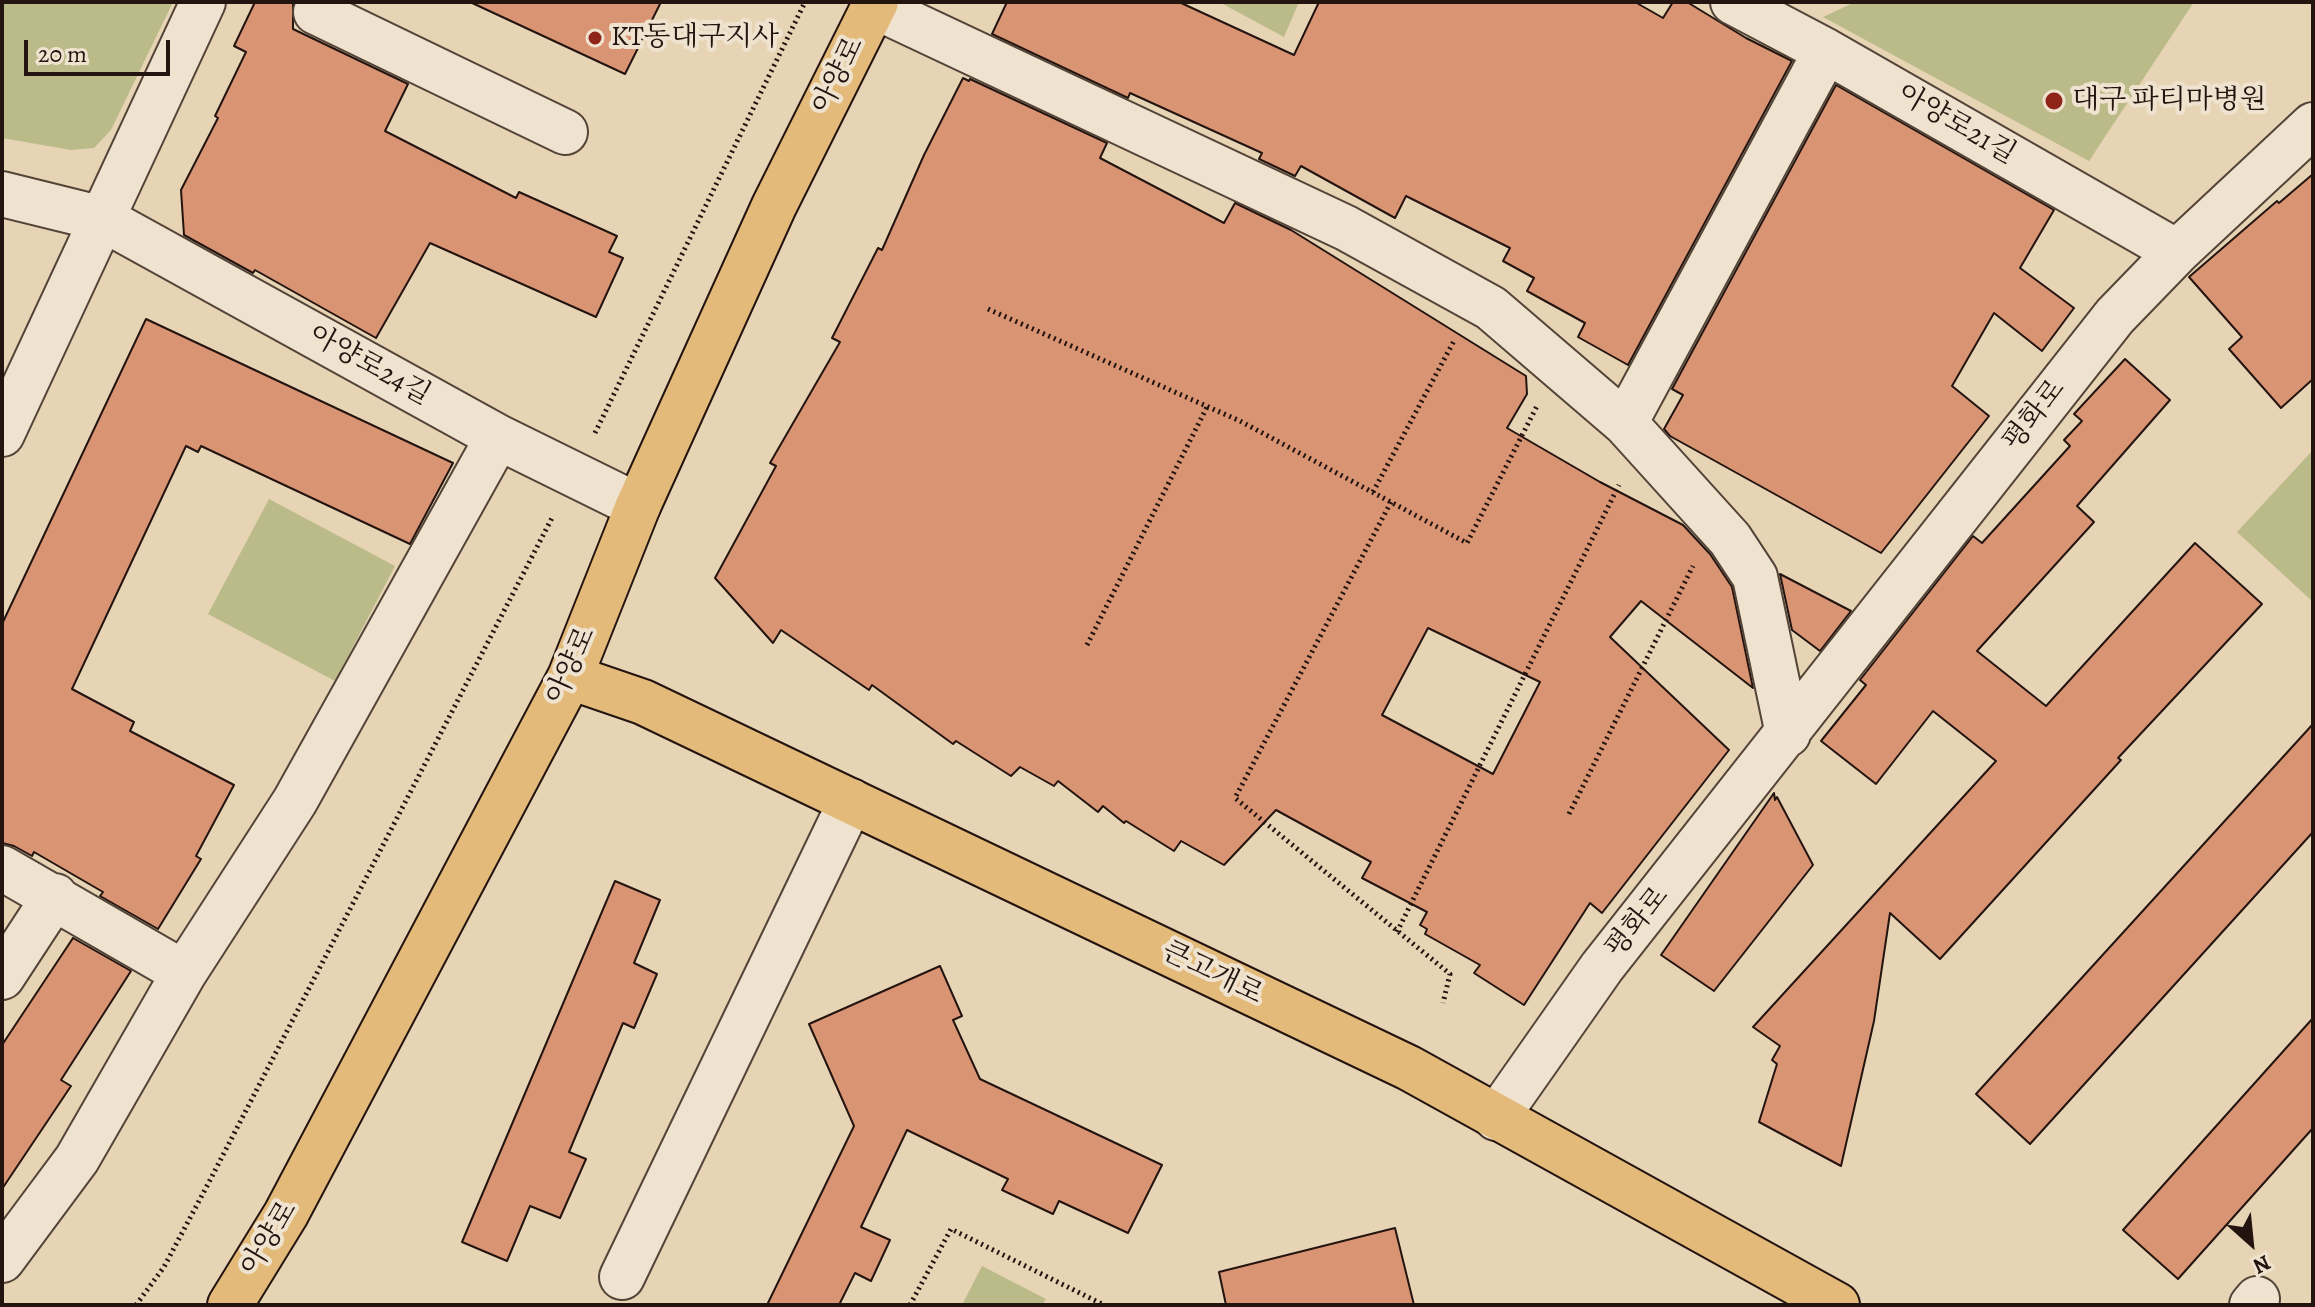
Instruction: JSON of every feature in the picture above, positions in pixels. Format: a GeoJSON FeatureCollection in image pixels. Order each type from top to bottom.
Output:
{"type":"FeatureCollection","features":[{"type":"Feature","properties":{"kind":"main road","name":"아양로"},"geometry":{"type":"LineString","coordinates":[[230,1305],[294,1200],[570,677],[638,506],[774,206],[875,4]]}},
{"type":"Feature","properties":{"kind":"main road","name":"큰고개로"},"geometry":{"type":"LineString","coordinates":[[570,677],[643,702],[1409,1068],[1837,1305]]}},
{"type":"Feature","properties":{"kind":"street"},"geometry":{"type":"LineString","coordinates":[[2,434],[203,2]]}},
{"type":"Feature","properties":{"kind":"street"},"geometry":{"type":"LineString","coordinates":[[320,2],[316,12],[565,132]]}},
{"type":"Feature","properties":{"kind":"street","name":"아양로21길"},"geometry":{"type":"LineString","coordinates":[[1733,2],[1826,51],[2177,252]]}},
{"type":"Feature","properties":{"kind":"street","name":"아양로"},"geometry":{"type":"LineString","coordinates":[[875,4],[1346,228],[1483,304]]}},
{"type":"Feature","properties":{"kind":"street"},"geometry":{"type":"LineString","coordinates":[[1633,432],[1826,51]]}},
{"type":"Feature","properties":{"kind":"street","name":"평화로"},"geometry":{"type":"LineString","coordinates":[[1496,1118],[1602,967],[2115,316],[2177,252],[2313,125]]}},
{"type":"Feature","properties":{"kind":"street","name":"아양로24길"},"geometry":{"type":"LineString","coordinates":[[2,194],[103,219],[498,437],[638,506]]}},
{"type":"Feature","properties":{"kind":"street"},"geometry":{"type":"LineString","coordinates":[[1483,304],[1633,432],[1730,539],[1755,577],[1788,734]]}},
{"type":"Feature","properties":{"kind":"street"},"geometry":{"type":"LineString","coordinates":[[2,1260],[77,1159],[184,973],[295,801],[498,437]]}},
{"type":"Feature","properties":{"kind":"street"},"geometry":{"type":"LineString","coordinates":[[622,1277],[851,801]]}},
{"type":"Feature","properties":{"kind":"street"},"geometry":{"type":"LineString","coordinates":[[2,868],[184,973]]}},
{"type":"Feature","properties":{"kind":"street"},"geometry":{"type":"LineString","coordinates":[[2,977],[55,896]]}},
{"type":"Feature","properties":{"kind":"path"},"geometry":{"type":"LineString","coordinates":[[136,1305],[164,1267],[179,1239],[575,474],[805,2]]}},
{"type":"Feature","properties":{"kind":"path"},"geometry":{"type":"LineString","coordinates":[[1373,492],[1483,304]]}},
{"type":"Feature","properties":{"kind":"path"},"geometry":{"type":"LineString","coordinates":[[988,309],[1207,407],[1467,543],[1558,366]]}},
{"type":"Feature","properties":{"kind":"path"},"geometry":{"type":"LineString","coordinates":[[1087,645],[1207,407]]}},
{"type":"Feature","properties":{"kind":"path"},"geometry":{"type":"LineString","coordinates":[[1397,932],[1633,432]]}},
{"type":"Feature","properties":{"kind":"path"},"geometry":{"type":"LineString","coordinates":[[1391,502],[1235,798],[1450,974],[1443,1003]]}},
{"type":"Feature","properties":{"kind":"path"},"geometry":{"type":"LineString","coordinates":[[1569,814],[1715,522]]}},
{"type":"Feature","properties":{"kind":"path"},"geometry":{"type":"LineString","coordinates":[[910,1305],[951,1229],[1104,1305]]}},
{"type":"Feature","properties":{"kind":"green space"},"geometry":{"type":"Polygon","coordinates":[[[2,2],[173,2],[111,130],[94,148],[71,150],[2,138],[2,2]]]}},
{"type":"Feature","properties":{"kind":"green space"},"geometry":{"type":"Polygon","coordinates":[[[1219,2],[1299,2],[1284,37],[1219,2]]]}},
{"type":"Feature","properties":{"kind":"green space","name":"대구 파티마병원"},"geometry":{"type":"Polygon","coordinates":[[[1855,2],[2194,2],[2089,161],[1823,17],[1855,2]]]}},
{"type":"Feature","properties":{"kind":"green space"},"geometry":{"type":"Polygon","coordinates":[[[2313,450],[2313,600],[2312,601],[2237,532],[2313,450]]]}},
{"type":"Feature","properties":{"kind":"green space"},"geometry":{"type":"Polygon","coordinates":[[[269,499],[395,566],[335,681],[208,614],[269,499]]]}},
{"type":"Feature","properties":{"kind":"green space"},"geometry":{"type":"Polygon","coordinates":[[[982,1266],[1046,1299],[1042,1305],[962,1305],[982,1266]]]}},
{"type":"Feature","properties":{"kind":"building"},"geometry":{"type":"Polygon","coordinates":[[[255,2],[293,2],[293,29],[408,84],[385,131],[516,198],[519,192],[617,236],[609,252],[623,258],[596,317],[430,243],[376,338],[255,270],[253,273],[184,235],[181,190],[218,118],[215,116],[246,52],[234,46],[255,2]]]}},
{"type":"Feature","properties":{"kind":"building","name":"KT동대구지사"},"geometry":{"type":"Polygon","coordinates":[[[470,2],[661,2],[625,74],[470,2]]]}},
{"type":"Feature","properties":{"kind":"building"},"geometry":{"type":"Polygon","coordinates":[[[1007,2],[1179,2],[1294,55],[1319,2],[1635,2],[1663,18],[1673,2],[1687,2],[1746,38],[1792,61],[1628,365],[1578,337],[1585,323],[1527,291],[1534,278],[1503,261],[1510,248],[1406,196],[1395,218],[1301,166],[1295,176],[1259,159],[1262,153],[1130,93],[1128,98],[992,34],[1007,2]]]}},
{"type":"Feature","properties":{"kind":"building"},"geometry":{"type":"Polygon","coordinates":[[[963,78],[970,79],[1107,143],[1100,158],[1224,223],[1235,203],[1291,230],[1526,376],[1527,394],[1507,428],[1600,482],[1683,525],[1710,554],[1732,587],[1753,688],[1641,601],[1610,637],[1729,750],[1602,913],[1590,903],[1524,1005],[1474,973],[1480,965],[1425,934],[1427,929],[1420,925],[1427,912],[1362,878],[1371,862],[1276,810],[1224,865],[1181,841],[1174,851],[1126,821],[1124,823],[1103,806],[1098,812],[1058,781],[1054,786],[1020,767],[1011,776],[956,741],[953,744],[872,685],[869,690],[781,630],[773,643],[715,578],[776,466],[770,463],[840,342],[832,338],[878,248],[882,250],[924,155],[963,78]],[[1428,628],[1382,715],[1493,774],[1540,682],[1428,628]]]}},
{"type":"Feature","properties":{"kind":"building"},"geometry":{"type":"Polygon","coordinates":[[[1836,85],[2054,210],[2020,268],[2074,308],[2042,351],[1994,313],[1952,386],[1989,416],[1881,553],[1670,436],[1664,429],[1683,395],[1672,389],[1836,85]]]}},
{"type":"Feature","properties":{"kind":"building"},"geometry":{"type":"Polygon","coordinates":[[[2313,174],[2313,379],[2281,408],[2229,349],[2242,337],[2189,277],[2313,174]]]}},
{"type":"Feature","properties":{"kind":"building"},"geometry":{"type":"Polygon","coordinates":[[[146,319],[453,463],[410,544],[201,446],[198,452],[186,446],[72,689],[134,722],[130,731],[234,785],[196,856],[201,859],[158,929],[100,896],[103,892],[34,852],[32,856],[2,843],[2,624],[146,319]]]}},
{"type":"Feature","properties":{"kind":"building"},"geometry":{"type":"Polygon","coordinates":[[[2125,359],[2170,400],[2077,506],[2094,522],[1977,651],[2046,706],[2195,543],[2262,604],[2118,758],[2121,760],[1940,959],[1890,913],[1874,1021],[1841,1166],[1759,1122],[1777,1064],[1772,1060],[1780,1046],[1753,1027],[1996,761],[1933,711],[1876,784],[1821,741],[1866,685],[1860,680],[1973,536],[1982,543],[2070,446],[2064,440],[2082,421],[2074,414],[2125,359]]]}},
{"type":"Feature","properties":{"kind":"building"},"geometry":{"type":"Polygon","coordinates":[[[1780,574],[1851,611],[1820,651],[1792,630],[1780,574]]]}},
{"type":"Feature","properties":{"kind":"building"},"geometry":{"type":"Polygon","coordinates":[[[2313,724],[2313,832],[2030,1144],[1976,1094],[2313,724]]]}},
{"type":"Feature","properties":{"kind":"building"},"geometry":{"type":"Polygon","coordinates":[[[1774,793],[1775,800],[1777,797],[1813,865],[1714,991],[1661,955],[1774,793]]]}},
{"type":"Feature","properties":{"kind":"building"},"geometry":{"type":"Polygon","coordinates":[[[615,881],[660,900],[634,963],[657,974],[634,1028],[623,1023],[569,1152],[586,1159],[560,1218],[530,1206],[507,1261],[462,1242],[615,881]]]}},
{"type":"Feature","properties":{"kind":"building"},"geometry":{"type":"Polygon","coordinates":[[[73,938],[131,971],[61,1080],[71,1086],[2,1189],[2,1045],[73,938]]]}},
{"type":"Feature","properties":{"kind":"building"},"geometry":{"type":"Polygon","coordinates":[[[940,966],[962,1016],[953,1020],[980,1079],[1162,1165],[1128,1233],[1059,1201],[1053,1214],[1002,1190],[1008,1179],[907,1130],[861,1227],[890,1240],[871,1281],[855,1273],[839,1305],[767,1305],[854,1126],[809,1024],[940,966]]]}},
{"type":"Feature","properties":{"kind":"building"},"geometry":{"type":"Polygon","coordinates":[[[2313,1018],[2313,1128],[2178,1279],[2123,1230],[2313,1018]]]}},
{"type":"Feature","properties":{"kind":"building"},"geometry":{"type":"Polygon","coordinates":[[[1395,1228],[1414,1305],[1226,1305],[1219,1272],[1395,1228]]]}},
{"type":"Feature","properties":{"kind":"place","name":"KT동대구지사"},"geometry":{"type":"Point","coordinates":[595,38]}},
{"type":"Feature","properties":{"kind":"place","name":"대구 파티마병원"},"geometry":{"type":"Point","coordinates":[2054,101]}}]}
